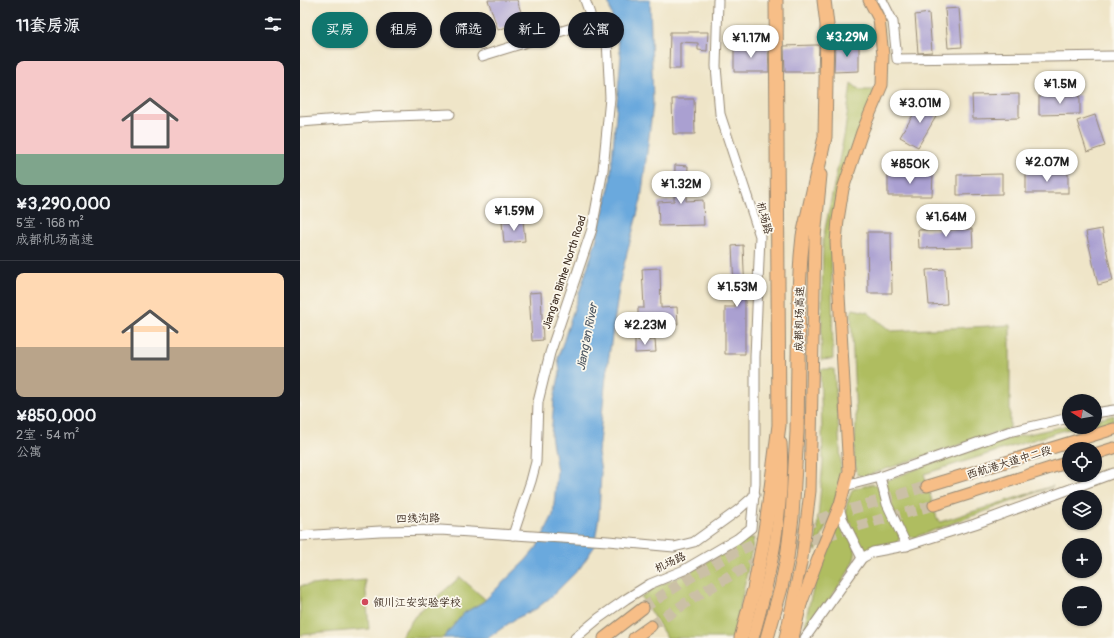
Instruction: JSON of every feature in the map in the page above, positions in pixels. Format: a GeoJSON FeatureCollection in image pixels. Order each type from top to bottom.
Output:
{"type":"FeatureCollection","features":[{"type":"Feature","properties":{"kind":"highway","name":"成都机场高速"},"geometry":{"type":"LineString","coordinates":[[741,638],[754,589],[762,548],[779,425],[776,0]]}},
{"type":"Feature","properties":{"kind":"highway","name":"成都机场高速"},"geometry":{"type":"LineString","coordinates":[[767,638],[781,588],[790,536],[797,432],[799,290],[801,256],[803,236],[825,137],[827,25],[824,0]]}},
{"type":"Feature","properties":{"kind":"main road"},"geometry":{"type":"LineString","coordinates":[[800,607],[839,508],[849,471],[836,242],[843,189],[862,132],[882,85],[884,55],[879,19],[868,0]]}},
{"type":"Feature","properties":{"kind":"main road"},"geometry":{"type":"LineString","coordinates":[[793,638],[805,577],[812,455],[815,238],[825,137]]}},
{"type":"Feature","properties":{"kind":"main road"},"geometry":{"type":"LineString","coordinates":[[753,638],[766,588],[779,515],[782,464],[779,425]]}},
{"type":"Feature","properties":{"kind":"main road","name":"西航港大道中二段"},"geometry":{"type":"LineString","coordinates":[[927,486],[1114,429]]}},
{"type":"Feature","properties":{"kind":"main road"},"geometry":{"type":"LineString","coordinates":[[1102,452],[1114,448]]}},
{"type":"Feature","properties":{"kind":"main road"},"geometry":{"type":"LineString","coordinates":[[934,505],[1062,464]]}},
{"type":"Feature","properties":{"kind":"main road"},"geometry":{"type":"LineString","coordinates":[[785,638],[797,587],[808,516]]}},
{"type":"Feature","properties":{"kind":"main road"},"geometry":{"type":"LineString","coordinates":[[604,638],[643,608]]}},
{"type":"Feature","properties":{"kind":"main road"},"geometry":{"type":"LineString","coordinates":[[634,638],[651,626]]}},
{"type":"Feature","properties":{"kind":"street"},"geometry":{"type":"LineString","coordinates":[[585,0],[589,12]]}},
{"type":"Feature","properties":{"kind":"street","name":"机场路"},"geometry":{"type":"LineString","coordinates":[[575,638],[626,599],[650,584],[684,570],[751,528],[755,495],[755,357],[760,236],[720,114],[716,66],[718,0]]}},
{"type":"Feature","properties":{"kind":"street"},"geometry":{"type":"LineString","coordinates":[[882,0],[893,22],[897,59],[1114,56]]}},
{"type":"Feature","properties":{"kind":"street"},"geometry":{"type":"LineString","coordinates":[[482,56],[568,29]]}},
{"type":"Feature","properties":{"kind":"street","name":"Jiang'an Binhe North Road"},"geometry":{"type":"LineString","coordinates":[[513,535],[536,462],[538,402],[550,353],[592,229],[603,170],[610,98],[607,48]]}},
{"type":"Feature","properties":{"kind":"street"},"geometry":{"type":"LineString","coordinates":[[300,122],[368,117],[450,114]]}},
{"type":"Feature","properties":{"kind":"street"},"geometry":{"type":"LineString","coordinates":[[1102,412],[1114,410]]}},
{"type":"Feature","properties":{"kind":"street"},"geometry":{"type":"LineString","coordinates":[[845,486],[880,477],[1008,432],[1062,420]]}},
{"type":"Feature","properties":{"kind":"street"},"geometry":{"type":"LineString","coordinates":[[805,638],[862,558],[874,552],[907,546],[975,524],[1114,473]]}},
{"type":"Feature","properties":{"kind":"street"},"geometry":{"type":"LineString","coordinates":[[880,477],[887,504],[907,546]]}},
{"type":"Feature","properties":{"kind":"street","name":"机场路"},"geometry":{"type":"LineString","coordinates":[[536,536],[674,546],[694,542],[737,511],[755,495]]}},
{"type":"Feature","properties":{"kind":"street"},"geometry":{"type":"LineString","coordinates":[[839,508],[842,518],[862,558]]}},
{"type":"Feature","properties":{"kind":"street","name":"四线沟路"},"geometry":{"type":"LineString","coordinates":[[300,536],[380,531],[440,530],[536,536]]}},
{"type":"Feature","properties":{"kind":"green space"},"geometry":{"type":"Polygon","coordinates":[[[851,83],[860,90],[875,90],[839,190],[831,227],[833,359],[821,360],[823,239],[845,131],[851,83]]]}},
{"type":"Feature","properties":{"kind":"green space"},"geometry":{"type":"Polygon","coordinates":[[[853,309],[867,312],[891,331],[1010,325],[1010,428],[865,476],[857,475],[854,456],[856,419],[851,313],[853,309]]]}},
{"type":"Feature","properties":{"kind":"green space"},"geometry":{"type":"Polygon","coordinates":[[[820,369],[834,369],[841,462],[840,480],[835,502],[816,551],[823,463],[820,369]]]}},
{"type":"Feature","properties":{"kind":"green space"},"geometry":{"type":"Polygon","coordinates":[[[1114,415],[1114,421],[1102,424],[1102,418],[1114,415]]]}},
{"type":"Feature","properties":{"kind":"green space"},"geometry":{"type":"Polygon","coordinates":[[[1062,427],[1062,431],[924,474],[937,518],[940,522],[1053,486],[915,537],[906,537],[890,504],[885,481],[932,463],[1011,438],[1062,427]]]}},
{"type":"Feature","properties":{"kind":"green space"},"geometry":{"type":"Polygon","coordinates":[[[872,484],[877,485],[900,537],[897,543],[886,548],[863,550],[849,525],[846,510],[853,489],[872,484]]]}},
{"type":"Feature","properties":{"kind":"green space"},"geometry":{"type":"Polygon","coordinates":[[[839,522],[854,546],[855,556],[838,588],[808,626],[805,627],[814,587],[839,522]]]}},
{"type":"Feature","properties":{"kind":"green space"},"geometry":{"type":"Polygon","coordinates":[[[754,538],[734,638],[667,638],[641,597],[657,586],[684,575],[744,539],[754,538]]]}},
{"type":"Feature","properties":{"kind":"green space"},"geometry":{"type":"Polygon","coordinates":[[[460,577],[486,600],[464,613],[443,638],[400,638],[415,616],[460,577]]]}},
{"type":"Feature","properties":{"kind":"green space"},"geometry":{"type":"Polygon","coordinates":[[[365,580],[369,629],[300,635],[300,586],[365,580]]]}},
{"type":"Feature","properties":{"kind":"water","name":"Jiang'an River"},"geometry":{"type":"Polygon","coordinates":[[[608,0],[650,0],[653,104],[641,200],[621,276],[606,376],[598,453],[601,472],[599,516],[594,547],[580,568],[552,596],[536,609],[515,619],[488,638],[443,638],[464,613],[483,602],[526,560],[537,547],[553,515],[557,471],[551,435],[554,400],[560,372],[558,358],[596,241],[610,184],[621,56],[619,48],[624,48],[624,12],[611,12],[608,0]]]}},
{"type":"Feature","properties":{"kind":"building"},"geometry":{"type":"Polygon","coordinates":[[[488,0],[517,0],[521,12],[504,12],[504,28],[498,30],[496,24],[496,12],[492,12],[488,0]]]}},
{"type":"Feature","properties":{"kind":"building"},"geometry":{"type":"Polygon","coordinates":[[[959,8],[962,47],[948,48],[945,9],[959,8]]]}},
{"type":"Feature","properties":{"kind":"building"},"geometry":{"type":"Polygon","coordinates":[[[929,13],[932,52],[918,53],[915,15],[929,13]]]}},
{"type":"Feature","properties":{"kind":"building"},"geometry":{"type":"Polygon","coordinates":[[[670,32],[708,32],[707,51],[698,50],[698,43],[680,42],[680,69],[669,69],[670,32]]]}},
{"type":"Feature","properties":{"kind":"building"},"geometry":{"type":"Polygon","coordinates":[[[819,45],[818,72],[785,72],[784,46],[819,45]]]}},
{"type":"Feature","properties":{"kind":"building"},"geometry":{"type":"Polygon","coordinates":[[[835,45],[859,45],[859,71],[834,72],[835,45]]]}},
{"type":"Feature","properties":{"kind":"building"},"geometry":{"type":"Polygon","coordinates":[[[734,46],[768,46],[769,72],[734,72],[734,46]]]}},
{"type":"Feature","properties":{"kind":"building"},"geometry":{"type":"Polygon","coordinates":[[[1019,94],[1019,118],[973,119],[972,95],[1019,94]]]}},
{"type":"Feature","properties":{"kind":"building"},"geometry":{"type":"Polygon","coordinates":[[[1080,95],[1080,114],[1039,115],[1039,96],[1080,95]]]}},
{"type":"Feature","properties":{"kind":"building"},"geometry":{"type":"Polygon","coordinates":[[[672,99],[694,99],[695,134],[673,134],[672,99]]]}},
{"type":"Feature","properties":{"kind":"building"},"geometry":{"type":"Polygon","coordinates":[[[922,100],[940,110],[918,147],[900,137],[922,100]]]}},
{"type":"Feature","properties":{"kind":"building"},"geometry":{"type":"Polygon","coordinates":[[[1095,115],[1105,146],[1087,152],[1077,121],[1095,115]]]}},
{"type":"Feature","properties":{"kind":"building"},"geometry":{"type":"Polygon","coordinates":[[[675,165],[688,166],[686,201],[703,200],[704,225],[659,226],[658,202],[674,201],[675,165]]]}},
{"type":"Feature","properties":{"kind":"building"},"geometry":{"type":"Polygon","coordinates":[[[1026,173],[1068,173],[1068,193],[1026,193],[1026,173]]]}},
{"type":"Feature","properties":{"kind":"building"},"geometry":{"type":"Polygon","coordinates":[[[888,174],[933,174],[932,196],[888,196],[888,174]]]}},
{"type":"Feature","properties":{"kind":"building"},"geometry":{"type":"Polygon","coordinates":[[[1002,174],[1002,194],[957,195],[957,175],[1002,174]]]}},
{"type":"Feature","properties":{"kind":"building"},"geometry":{"type":"Polygon","coordinates":[[[523,220],[525,241],[504,243],[502,222],[523,220]]]}},
{"type":"Feature","properties":{"kind":"building"},"geometry":{"type":"Polygon","coordinates":[[[972,229],[973,247],[919,248],[918,230],[972,229]]]}},
{"type":"Feature","properties":{"kind":"building"},"geometry":{"type":"Polygon","coordinates":[[[1102,229],[1113,281],[1098,285],[1086,232],[1102,229]]]}},
{"type":"Feature","properties":{"kind":"building"},"geometry":{"type":"Polygon","coordinates":[[[867,232],[891,232],[892,293],[868,293],[867,232]]]}},
{"type":"Feature","properties":{"kind":"building"},"geometry":{"type":"Polygon","coordinates":[[[743,245],[745,354],[725,354],[725,307],[735,307],[732,246],[743,245]]]}},
{"type":"Feature","properties":{"kind":"building"},"geometry":{"type":"Polygon","coordinates":[[[660,268],[661,308],[677,307],[678,324],[638,325],[638,308],[644,308],[642,269],[660,268]]]}},
{"type":"Feature","properties":{"kind":"building"},"geometry":{"type":"Polygon","coordinates":[[[945,269],[947,304],[929,305],[926,270],[945,269]]]}},
{"type":"Feature","properties":{"kind":"building"},"geometry":{"type":"Polygon","coordinates":[[[541,292],[543,340],[532,341],[529,293],[541,292]]]}},
{"type":"Feature","properties":{"kind":"building"},"geometry":{"type":"Polygon","coordinates":[[[635,340],[655,340],[656,352],[635,353],[635,340]]]}},
{"type":"Feature","properties":{"kind":"tunnel"},"geometry":{"type":"LineString","coordinates":[[643,608],[715,563],[762,540],[832,515],[927,486]]}},
{"type":"Feature","properties":{"kind":"tunnel"},"geometry":{"type":"LineString","coordinates":[[651,626],[727,578],[758,561],[794,546],[833,533],[934,505]]}},
{"type":"Feature","properties":{"kind":"place","name":"领川江安实验学校"},"geometry":{"type":"Point","coordinates":[365,602]}}]}
